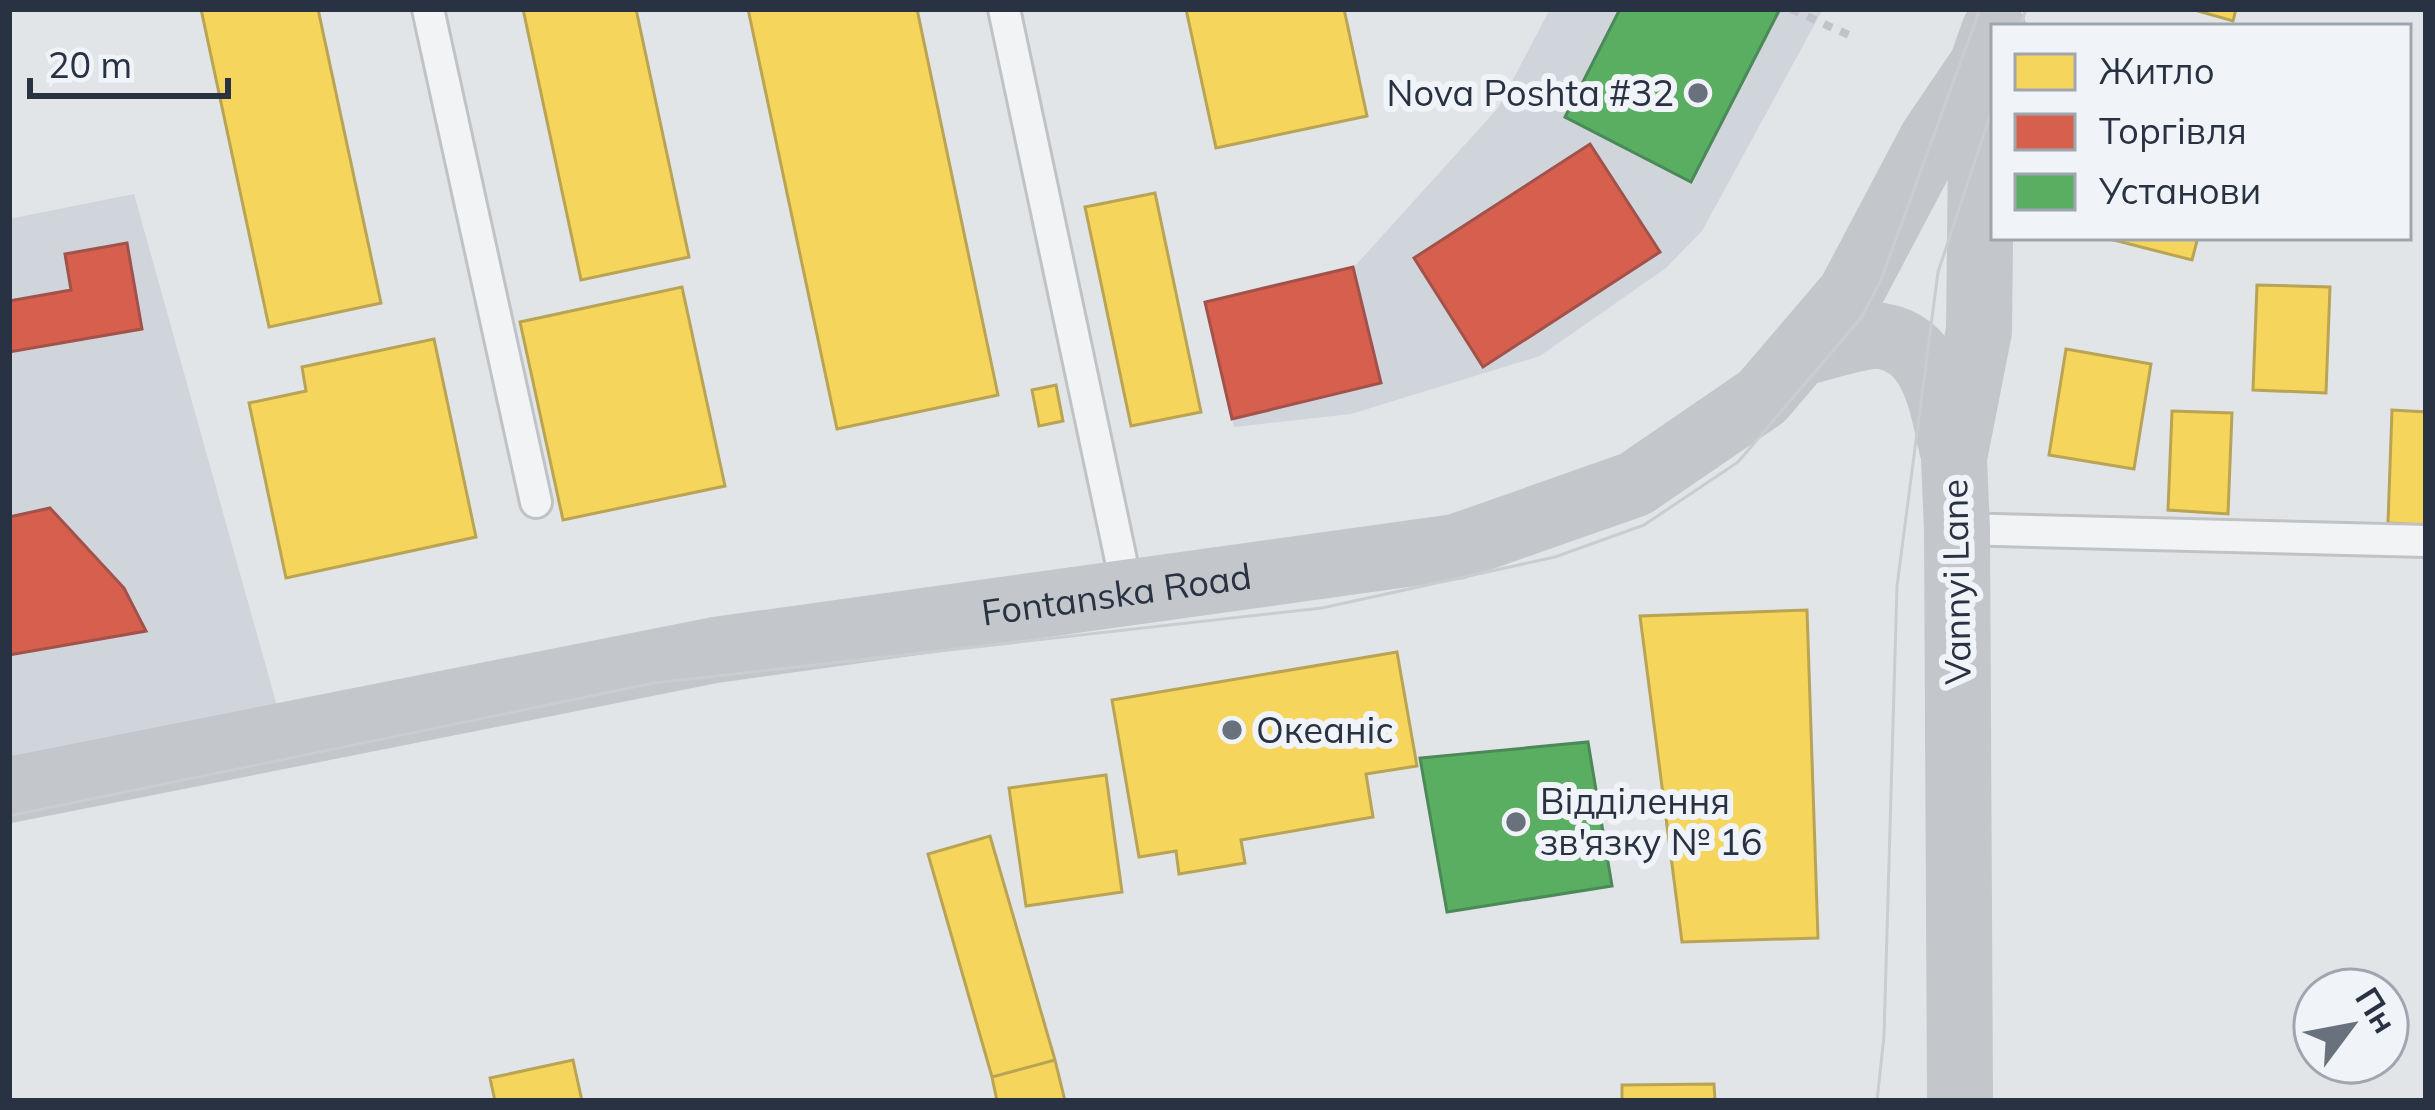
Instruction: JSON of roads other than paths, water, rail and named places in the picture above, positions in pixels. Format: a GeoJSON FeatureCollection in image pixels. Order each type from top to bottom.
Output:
{"type":"FeatureCollection","features":[{"type":"Feature","properties":{"kind":"main road","name":"Fontanska Road"},"geometry":{"type":"LineString","coordinates":[[9,790],[715,650],[1456,547],[1635,484],[1762,397],[1850,294],[1991,36]]}},
{"type":"Feature","properties":{"kind":"main road","name":"Vannyi Lane"},"geometry":{"type":"LineString","coordinates":[[1960,1101],[1954,458],[1979,331],[1991,76]]}},
{"type":"Feature","properties":{"kind":"main road"},"geometry":{"type":"LineString","coordinates":[[1799,355],[1879,334],[1916,351],[1938,387],[1954,458]]}},
{"type":"Feature","properties":{"kind":"lane"},"geometry":{"type":"LineString","coordinates":[[428,9],[536,502]]}},
{"type":"Feature","properties":{"kind":"lane"},"geometry":{"type":"LineString","coordinates":[[1004,9],[1128,593]]}},
{"type":"Feature","properties":{"kind":"lane"},"geometry":{"type":"LineString","coordinates":[[1957,529],[2426,541]]}},
{"type":"Feature","properties":{"kind":"tram line"},"geometry":{"type":"LineString","coordinates":[[9,816],[654,683],[1322,608],[1555,557],[1644,525],[1738,462],[1861,318],[1881,280],[1980,9]]}},
{"type":"Feature","properties":{"kind":"tram line"},"geometry":{"type":"LineString","coordinates":[[2021,24],[2026,9]]}},
{"type":"Feature","properties":{"kind":"tram line"},"geometry":{"type":"LineString","coordinates":[[1877,1101],[1884,1036],[1897,586],[1938,272],[1991,113]]}},
{"type":"Feature","properties":{"kind":"place","name":"Nova Poshta #32"},"geometry":{"type":"Point","coordinates":[1698,93]}},
{"type":"Feature","properties":{"kind":"place","name":"Океаніс"},"geometry":{"type":"Point","coordinates":[1232,730]}},
{"type":"Feature","properties":{"kind":"place","name":"Відділення зв'язку № 16"},"geometry":{"type":"Point","coordinates":[1516,822]}}]}
